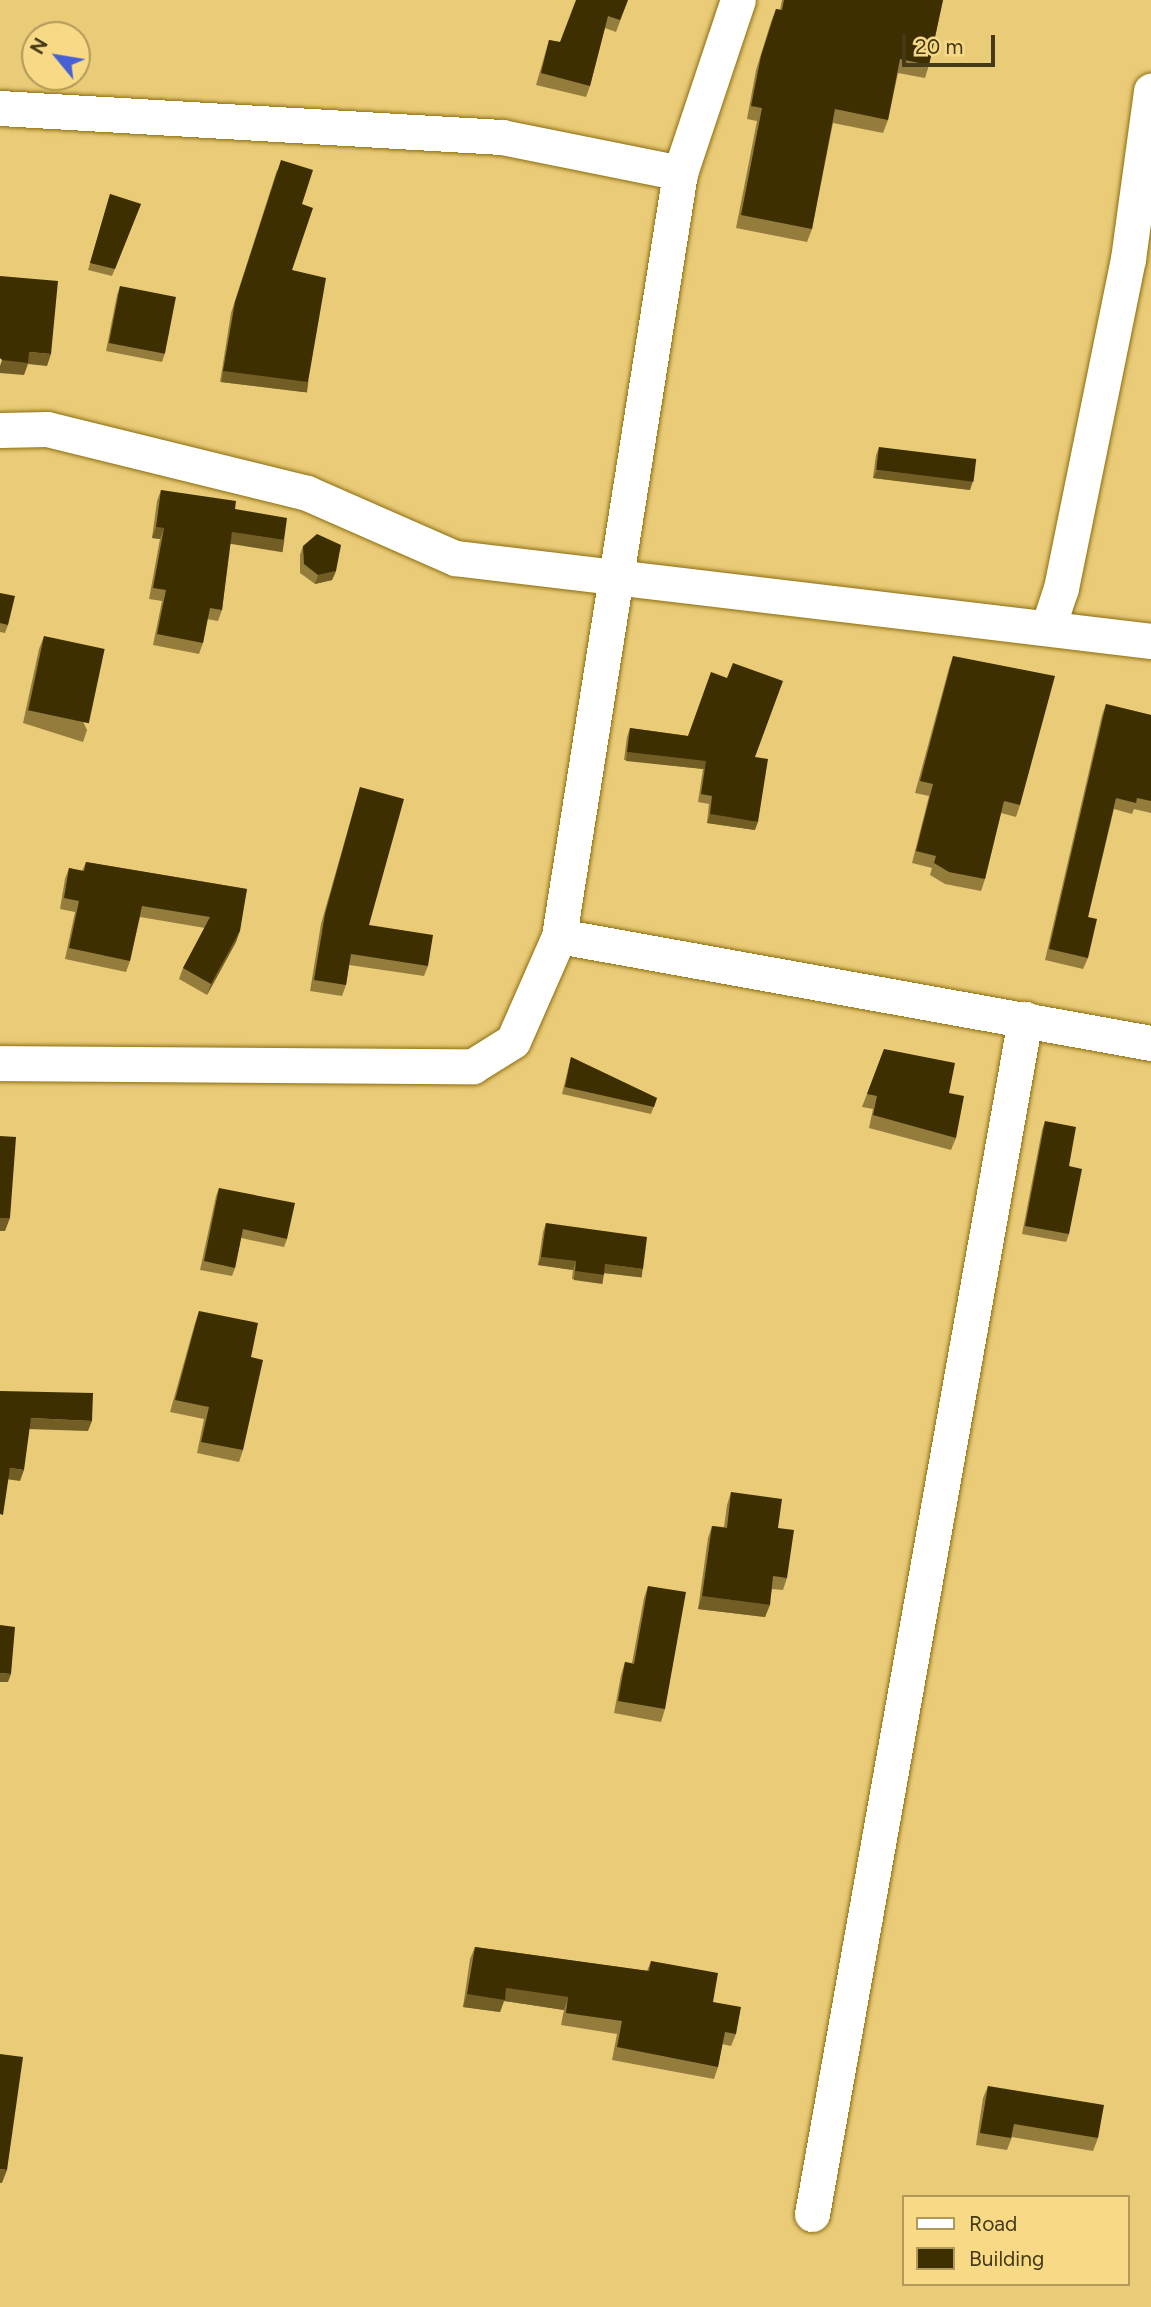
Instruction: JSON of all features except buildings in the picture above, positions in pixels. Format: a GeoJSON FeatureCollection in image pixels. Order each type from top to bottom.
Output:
{"type":"FeatureCollection","features":[{"type":"Feature","properties":{"kind":"street"},"geometry":{"type":"LineString","coordinates":[[0,1063],[473,1066],[513,1041],[559,936],[680,173],[738,0]]}},
{"type":"Feature","properties":{"kind":"street"},"geometry":{"type":"LineString","coordinates":[[1048,627],[1061,589],[1140,262],[1151,91]]}},
{"type":"Feature","properties":{"kind":"street"},"geometry":{"type":"LineString","coordinates":[[0,108],[502,137],[680,173]]}},
{"type":"Feature","properties":{"kind":"street"},"geometry":{"type":"LineString","coordinates":[[0,430],[47,429],[307,493],[454,558],[616,573],[928,619],[1048,627],[1151,641]]}},
{"type":"Feature","properties":{"kind":"street"},"geometry":{"type":"LineString","coordinates":[[559,936],[1151,1043]]}},
{"type":"Feature","properties":{"kind":"street"},"geometry":{"type":"LineString","coordinates":[[812,2214],[1025,1019]]}}]}
